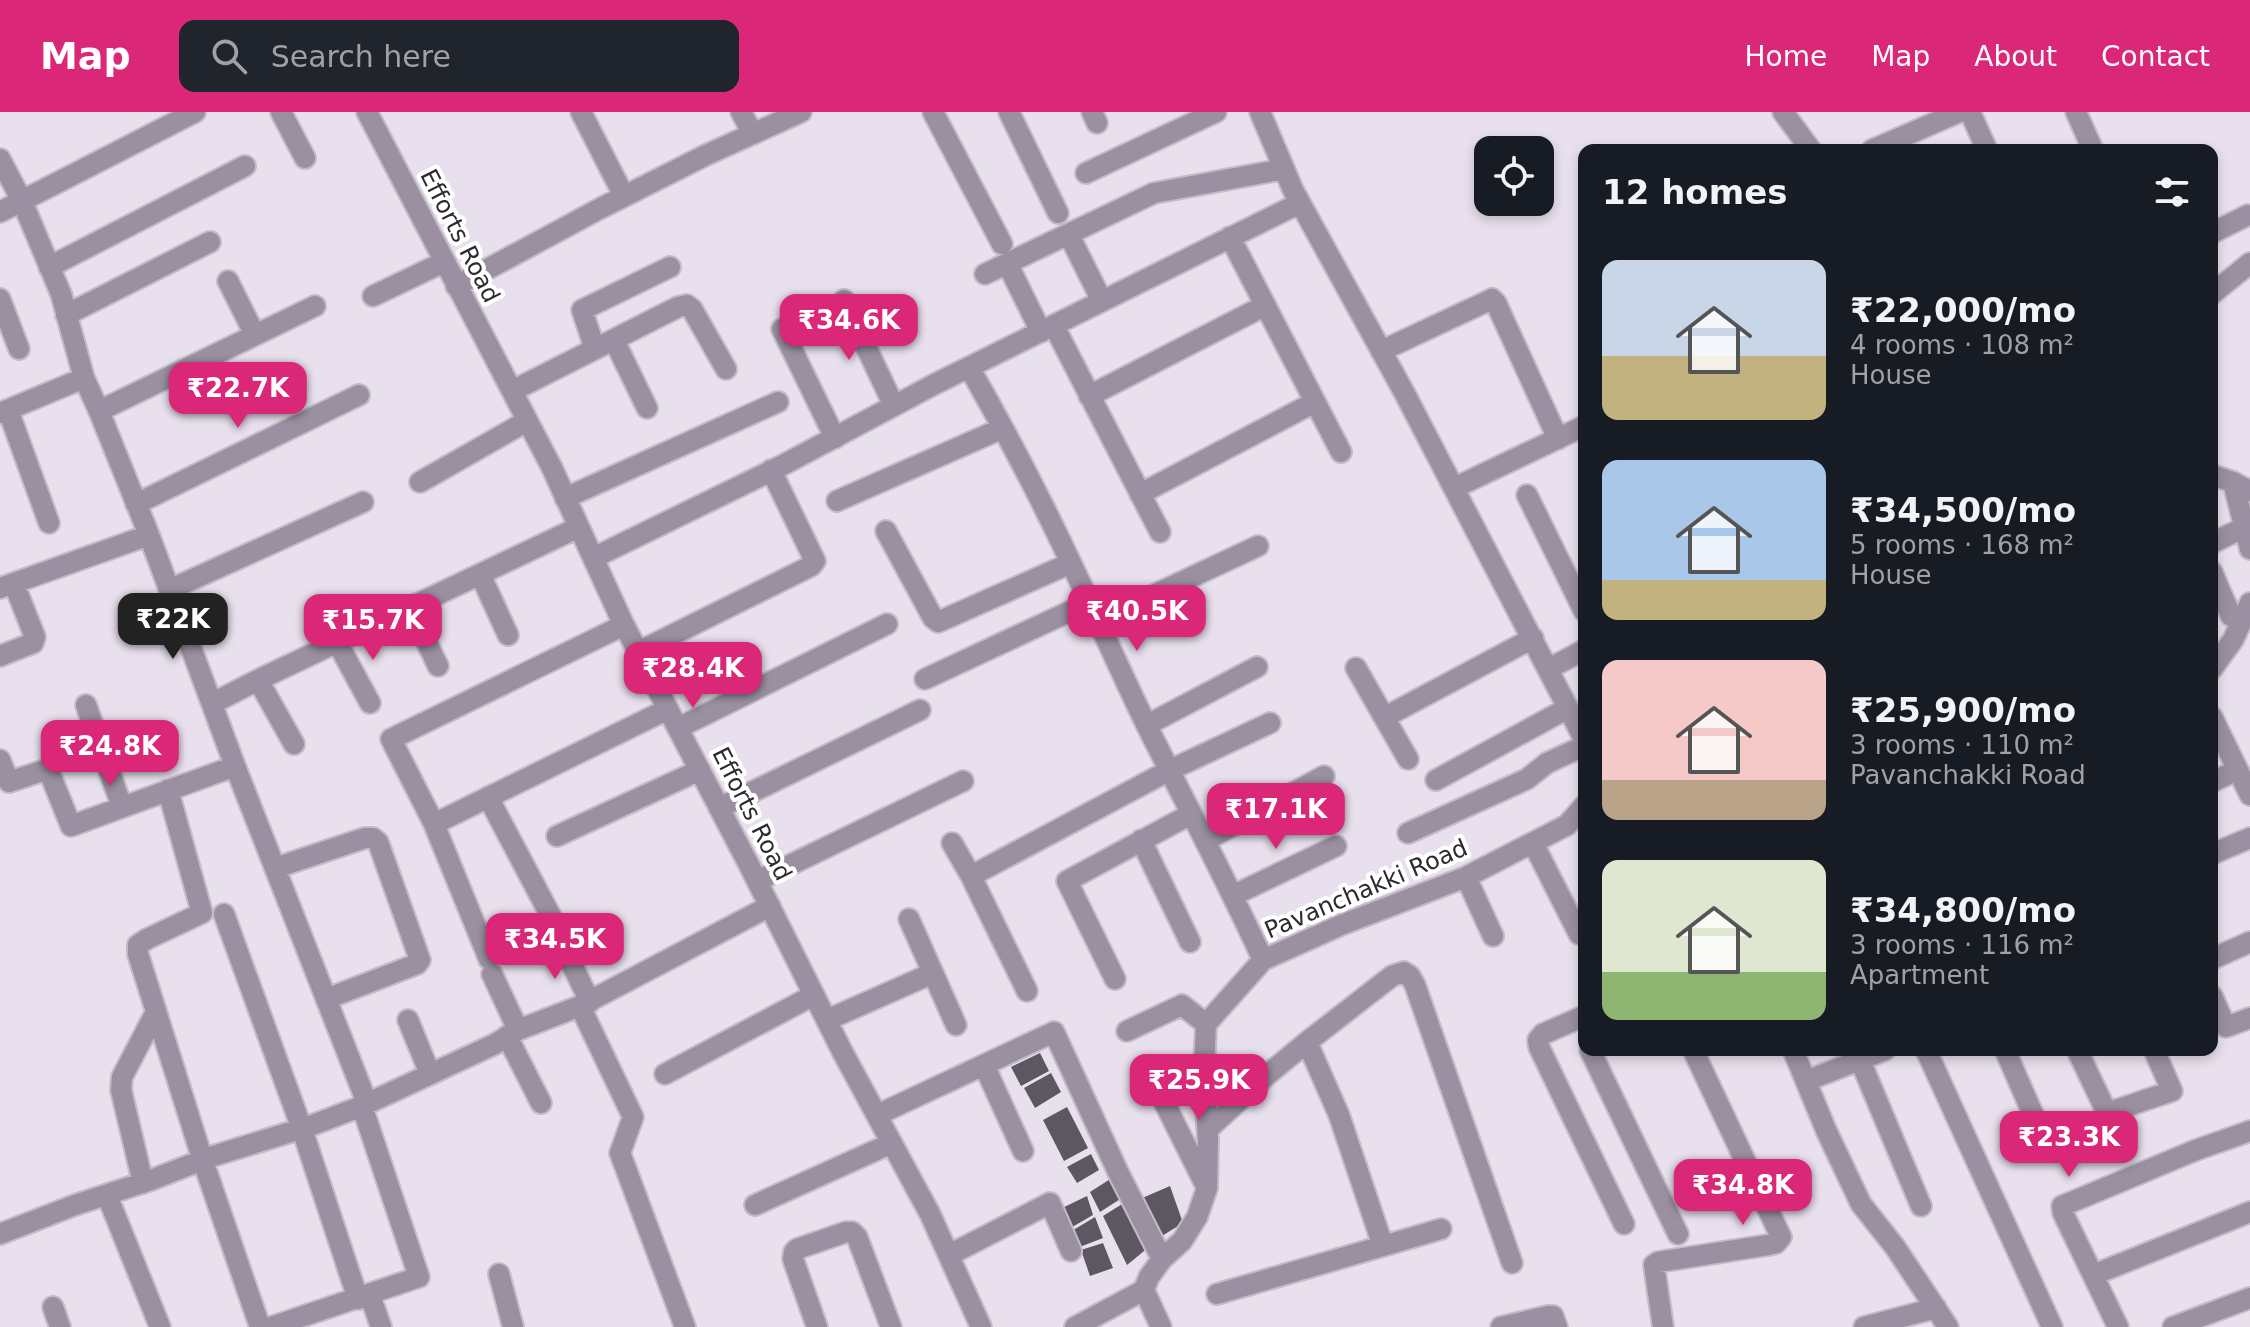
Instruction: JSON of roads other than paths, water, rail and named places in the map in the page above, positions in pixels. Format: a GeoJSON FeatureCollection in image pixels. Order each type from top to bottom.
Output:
{"type":"FeatureCollection","features":[{"type":"Feature","properties":{"kind":"street"},"geometry":{"type":"LineString","coordinates":[[0,212],[162,120],[195,112]]}},
{"type":"Feature","properties":{"kind":"street"},"geometry":{"type":"LineString","coordinates":[[281,112],[305,158]]}},
{"type":"Feature","properties":{"kind":"street","name":"Efforts Road"},"geometry":{"type":"LineString","coordinates":[[367,112],[512,391],[624,625],[930,1214],[981,1327]]}},
{"type":"Feature","properties":{"kind":"street"},"geometry":{"type":"LineString","coordinates":[[581,112],[624,196]]}},
{"type":"Feature","properties":{"kind":"street"},"geometry":{"type":"LineString","coordinates":[[741,112],[753,134]]}},
{"type":"Feature","properties":{"kind":"street"},"geometry":{"type":"LineString","coordinates":[[456,286],[624,196],[801,112]]}},
{"type":"Feature","properties":{"kind":"street"},"geometry":{"type":"LineString","coordinates":[[933,112],[1002,244]]}},
{"type":"Feature","properties":{"kind":"street"},"geometry":{"type":"LineString","coordinates":[[1009,112],[1058,213]]}},
{"type":"Feature","properties":{"kind":"street"},"geometry":{"type":"LineString","coordinates":[[1086,173],[1216,112]]}},
{"type":"Feature","properties":{"kind":"street"},"geometry":{"type":"LineString","coordinates":[[1260,112],[1300,203],[1454,488],[1578,727]]}},
{"type":"Feature","properties":{"kind":"street"},"geometry":{"type":"LineString","coordinates":[[1783,112],[1807,144]]}},
{"type":"Feature","properties":{"kind":"street"},"geometry":{"type":"LineString","coordinates":[[1918,141],[1959,112]]}},
{"type":"Feature","properties":{"kind":"street"},"geometry":{"type":"LineString","coordinates":[[1970,112],[1984,144]]}},
{"type":"Feature","properties":{"kind":"street"},"geometry":{"type":"LineString","coordinates":[[2076,112],[2090,144]]}},
{"type":"Feature","properties":{"kind":"street"},"geometry":{"type":"LineString","coordinates":[[0,159],[22,201],[61,294],[84,378],[149,535],[326,999],[364,1104],[419,1277],[271,1327]]}},
{"type":"Feature","properties":{"kind":"street"},"geometry":{"type":"LineString","coordinates":[[49,267],[245,166]]}},
{"type":"Feature","properties":{"kind":"street"},"geometry":{"type":"LineString","coordinates":[[985,274],[1154,193],[1284,169]]}},
{"type":"Feature","properties":{"kind":"street"},"geometry":{"type":"LineString","coordinates":[[593,558],[1300,203]]}},
{"type":"Feature","properties":{"kind":"street"},"geometry":{"type":"LineString","coordinates":[[2218,230],[2248,215]]}},
{"type":"Feature","properties":{"kind":"street"},"geometry":{"type":"LineString","coordinates":[[1230,237],[1341,452]]}},
{"type":"Feature","properties":{"kind":"street"},"geometry":{"type":"LineString","coordinates":[[1072,241],[1102,301]]}},
{"type":"Feature","properties":{"kind":"street"},"geometry":{"type":"LineString","coordinates":[[66,315],[210,242]]}},
{"type":"Feature","properties":{"kind":"street"},"geometry":{"type":"LineString","coordinates":[[373,296],[444,262]]}},
{"type":"Feature","properties":{"kind":"street"},"geometry":{"type":"LineString","coordinates":[[2218,289],[2250,263]]}},
{"type":"Feature","properties":{"kind":"street"},"geometry":{"type":"LineString","coordinates":[[647,408],[582,310],[670,267]]}},
{"type":"Feature","properties":{"kind":"street"},"geometry":{"type":"LineString","coordinates":[[1011,271],[1089,396],[1160,532]]}},
{"type":"Feature","properties":{"kind":"street"},"geometry":{"type":"LineString","coordinates":[[228,281],[255,335]]}},
{"type":"Feature","properties":{"kind":"street"},"geometry":{"type":"LineString","coordinates":[[0,299],[19,349]]}},
{"type":"Feature","properties":{"kind":"street"},"geometry":{"type":"LineString","coordinates":[[1381,351],[1492,299],[1558,439]]}},
{"type":"Feature","properties":{"kind":"street"},"geometry":{"type":"LineString","coordinates":[[844,300],[894,406]]}},
{"type":"Feature","properties":{"kind":"street"},"geometry":{"type":"LineString","coordinates":[[512,391],[687,305],[726,369]]}},
{"type":"Feature","properties":{"kind":"street"},"geometry":{"type":"LineString","coordinates":[[99,411],[315,306]]}},
{"type":"Feature","properties":{"kind":"street"},"geometry":{"type":"LineString","coordinates":[[1089,396],[1264,306]]}},
{"type":"Feature","properties":{"kind":"street"},"geometry":{"type":"LineString","coordinates":[[782,329],[835,438]]}},
{"type":"Feature","properties":{"kind":"street"},"geometry":{"type":"LineString","coordinates":[[969,367],[1071,563],[1263,960]]}},
{"type":"Feature","properties":{"kind":"street"},"geometry":{"type":"LineString","coordinates":[[49,523],[4,412],[84,378]]}},
{"type":"Feature","properties":{"kind":"street"},"geometry":{"type":"LineString","coordinates":[[136,504],[359,395]]}},
{"type":"Feature","properties":{"kind":"street"},"geometry":{"type":"LineString","coordinates":[[565,498],[778,402]]}},
{"type":"Feature","properties":{"kind":"street"},"geometry":{"type":"LineString","coordinates":[[1140,494],[1315,402]]}},
{"type":"Feature","properties":{"kind":"street"},"geometry":{"type":"LineString","coordinates":[[420,482],[527,421]]}},
{"type":"Feature","properties":{"kind":"street"},"geometry":{"type":"LineString","coordinates":[[837,501],[1003,428]]}},
{"type":"Feature","properties":{"kind":"street"},"geometry":{"type":"LineString","coordinates":[[1454,488],[1578,429]]}},
{"type":"Feature","properties":{"kind":"street"},"geometry":{"type":"LineString","coordinates":[[638,652],[811,566],[815,561],[771,470]]}},
{"type":"Feature","properties":{"kind":"street"},"geometry":{"type":"LineString","coordinates":[[2226,482],[2245,527],[2250,549]]}},
{"type":"Feature","properties":{"kind":"street"},"geometry":{"type":"LineString","coordinates":[[1527,495],[1578,599]]}},
{"type":"Feature","properties":{"kind":"street"},"geometry":{"type":"LineString","coordinates":[[169,590],[363,502]]}},
{"type":"Feature","properties":{"kind":"street"},"geometry":{"type":"LineString","coordinates":[[213,703],[579,527]]}},
{"type":"Feature","properties":{"kind":"street"},"geometry":{"type":"LineString","coordinates":[[2218,540],[2245,527]]}},
{"type":"Feature","properties":{"kind":"street"},"geometry":{"type":"LineString","coordinates":[[886,531],[938,622],[1071,563]]}},
{"type":"Feature","properties":{"kind":"street"},"geometry":{"type":"LineString","coordinates":[[0,656],[33,643],[35,637],[7,586],[149,535]]}},
{"type":"Feature","properties":{"kind":"street"},"geometry":{"type":"LineString","coordinates":[[925,679],[1258,546]]}},
{"type":"Feature","properties":{"kind":"street"},"geometry":{"type":"LineString","coordinates":[[480,574],[508,635]]}},
{"type":"Feature","properties":{"kind":"street"},"geometry":{"type":"LineString","coordinates":[[2218,586],[2231,616]]}},
{"type":"Feature","properties":{"kind":"street"},"geometry":{"type":"LineString","coordinates":[[2218,661],[2233,640],[2250,603]]}},
{"type":"Feature","properties":{"kind":"street"},"geometry":{"type":"LineString","coordinates":[[410,607],[438,666]]}},
{"type":"Feature","properties":{"kind":"street"},"geometry":{"type":"LineString","coordinates":[[678,728],[887,624]]}},
{"type":"Feature","properties":{"kind":"street"},"geometry":{"type":"LineString","coordinates":[[541,1103],[434,824],[391,739],[624,625]]}},
{"type":"Feature","properties":{"kind":"street"},"geometry":{"type":"LineString","coordinates":[[1385,717],[1533,638]]}},
{"type":"Feature","properties":{"kind":"street"},"geometry":{"type":"LineString","coordinates":[[337,642],[370,703]]}},
{"type":"Feature","properties":{"kind":"street"},"geometry":{"type":"LineString","coordinates":[[1548,669],[1578,653]]}},
{"type":"Feature","properties":{"kind":"street"},"geometry":{"type":"LineString","coordinates":[[1147,725],[1257,667]]}},
{"type":"Feature","properties":{"kind":"street"},"geometry":{"type":"LineString","coordinates":[[1356,668],[1408,759]]}},
{"type":"Feature","properties":{"kind":"street"},"geometry":{"type":"LineString","coordinates":[[258,680],[294,744]]}},
{"type":"Feature","properties":{"kind":"street"},"geometry":{"type":"LineString","coordinates":[[86,705],[122,807]]}},
{"type":"Feature","properties":{"kind":"street"},"geometry":{"type":"LineString","coordinates":[[1436,780],[1568,708]]}},
{"type":"Feature","properties":{"kind":"street"},"geometry":{"type":"LineString","coordinates":[[434,824],[668,709]]}},
{"type":"Feature","properties":{"kind":"street"},"geometry":{"type":"LineString","coordinates":[[719,808],[920,710]]}},
{"type":"Feature","properties":{"kind":"street"},"geometry":{"type":"LineString","coordinates":[[971,876],[1170,770],[1270,723]]}},
{"type":"Feature","properties":{"kind":"street"},"geometry":{"type":"LineString","coordinates":[[2218,733],[2231,768],[2250,795]]}},
{"type":"Feature","properties":{"kind":"street"},"geometry":{"type":"LineString","coordinates":[[1408,833],[1527,779],[1547,763],[1578,749]]}},
{"type":"Feature","properties":{"kind":"street"},"geometry":{"type":"LineString","coordinates":[[0,760],[9,782],[48,769],[71,826],[235,766]]}},
{"type":"Feature","properties":{"kind":"street"},"geometry":{"type":"LineString","coordinates":[[557,836],[700,770]]}},
{"type":"Feature","properties":{"kind":"street"},"geometry":{"type":"LineString","coordinates":[[1205,841],[1324,776]]}},
{"type":"Feature","properties":{"kind":"street"},"geometry":{"type":"LineString","coordinates":[[757,881],[963,781]]}},
{"type":"Feature","properties":{"kind":"street"},"geometry":{"type":"LineString","coordinates":[[168,790],[202,913],[147,939],[138,945],[138,954],[203,1161],[260,1327]]}},
{"type":"Feature","properties":{"kind":"street"},"geometry":{"type":"LineString","coordinates":[[488,797],[557,932],[633,1117],[620,1153],[685,1327]]}},
{"type":"Feature","properties":{"kind":"street","name":"Pavanchakki Road"},"geometry":{"type":"LineString","coordinates":[[1206,1024],[1263,960],[1341,925],[1466,877],[1567,825],[1578,813]]}},
{"type":"Feature","properties":{"kind":"street"},"geometry":{"type":"LineString","coordinates":[[1115,979],[1067,881],[1191,814]]}},
{"type":"Feature","properties":{"kind":"street"},"geometry":{"type":"LineString","coordinates":[[275,868],[365,838],[378,842],[420,960],[417,964],[326,999]]}},
{"type":"Feature","properties":{"kind":"street"},"geometry":{"type":"LineString","coordinates":[[2218,851],[2250,838]]}},
{"type":"Feature","properties":{"kind":"street"},"geometry":{"type":"LineString","coordinates":[[1141,840],[1190,942]]}},
{"type":"Feature","properties":{"kind":"street"},"geometry":{"type":"LineString","coordinates":[[952,843],[1027,991]]}},
{"type":"Feature","properties":{"kind":"street"},"geometry":{"type":"LineString","coordinates":[[1533,843],[1578,932]]}},
{"type":"Feature","properties":{"kind":"street"},"geometry":{"type":"LineString","coordinates":[[1234,895],[1336,846]]}},
{"type":"Feature","properties":{"kind":"street"},"geometry":{"type":"LineString","coordinates":[[1466,877],[1493,936]]}},
{"type":"Feature","properties":{"kind":"street"},"geometry":{"type":"LineString","coordinates":[[0,1234],[302,1129],[364,1104],[513,1033],[585,1004],[770,906]]}},
{"type":"Feature","properties":{"kind":"street"},"geometry":{"type":"LineString","coordinates":[[224,914],[364,1297],[381,1327]]}},
{"type":"Feature","properties":{"kind":"street"},"geometry":{"type":"LineString","coordinates":[[909,919],[956,1025]]}},
{"type":"Feature","properties":{"kind":"street"},"geometry":{"type":"LineString","coordinates":[[2218,956],[2250,942]]}},
{"type":"Feature","properties":{"kind":"street"},"geometry":{"type":"LineString","coordinates":[[1208,1129],[1307,1042],[1392,976],[1404,972],[1410,976],[1420,1000],[1512,1263]]}},
{"type":"Feature","properties":{"kind":"street"},"geometry":{"type":"LineString","coordinates":[[827,1020],[933,973]]}},
{"type":"Feature","properties":{"kind":"street"},"geometry":{"type":"LineString","coordinates":[[665,1074],[814,995]]}},
{"type":"Feature","properties":{"kind":"street"},"geometry":{"type":"LineString","coordinates":[[1075,1327],[1144,1290],[1162,1259],[1182,1241],[1197,1217],[1207,1188],[1206,1024],[1182,1005],[1127,1031]]}},
{"type":"Feature","properties":{"kind":"street"},"geometry":{"type":"LineString","coordinates":[[2218,1009],[2226,1027],[2250,1018]]}},
{"type":"Feature","properties":{"kind":"street"},"geometry":{"type":"LineString","coordinates":[[143,1183],[121,1090],[122,1077],[156,1012]]}},
{"type":"Feature","properties":{"kind":"street"},"geometry":{"type":"LineString","coordinates":[[408,1020],[430,1074]]}},
{"type":"Feature","properties":{"kind":"street"},"geometry":{"type":"LineString","coordinates":[[1578,1025],[1543,1034],[1538,1040],[1539,1047],[1624,1224]]}},
{"type":"Feature","properties":{"kind":"street"},"geometry":{"type":"LineString","coordinates":[[877,1115],[1054,1032],[1162,1259]]}},
{"type":"Feature","properties":{"kind":"street"},"geometry":{"type":"LineString","coordinates":[[1307,1042],[1339,1115],[1383,1246]]}},
{"type":"Feature","properties":{"kind":"street"},"geometry":{"type":"LineString","coordinates":[[1593,1056],[1678,1234]]}},
{"type":"Feature","properties":{"kind":"street"},"geometry":{"type":"LineString","coordinates":[[1663,1327],[1654,1265],[1768,1245],[1776,1243],[1781,1237],[1696,1056]]}},
{"type":"Feature","properties":{"kind":"street"},"geometry":{"type":"LineString","coordinates":[[1796,1056],[1861,1204],[1895,1247],[1948,1327]]}},
{"type":"Feature","properties":{"kind":"street"},"geometry":{"type":"LineString","coordinates":[[1806,1081],[1870,1056]]}},
{"type":"Feature","properties":{"kind":"street"},"geometry":{"type":"LineString","coordinates":[[1929,1056],[2052,1327]]}},
{"type":"Feature","properties":{"kind":"street"},"geometry":{"type":"LineString","coordinates":[[2008,1056],[2046,1144]]}},
{"type":"Feature","properties":{"kind":"street"},"geometry":{"type":"LineString","coordinates":[[2080,1056],[2107,1113],[2172,1091],[2157,1056]]}},
{"type":"Feature","properties":{"kind":"street"},"geometry":{"type":"LineString","coordinates":[[1860,1060],[1921,1206]]}},
{"type":"Feature","properties":{"kind":"street"},"geometry":{"type":"LineString","coordinates":[[984,1065],[1023,1151]]}},
{"type":"Feature","properties":{"kind":"street"},"geometry":{"type":"LineString","coordinates":[[1151,1076],[1207,1188]]}},
{"type":"Feature","properties":{"kind":"street"},"geometry":{"type":"LineString","coordinates":[[2118,1327],[2062,1206],[2250,1131]]}},
{"type":"Feature","properties":{"kind":"street"},"geometry":{"type":"LineString","coordinates":[[755,1205],[892,1143]]}},
{"type":"Feature","properties":{"kind":"street"},"geometry":{"type":"LineString","coordinates":[[107,1195],[160,1327]]}},
{"type":"Feature","properties":{"kind":"street"},"geometry":{"type":"LineString","coordinates":[[949,1255],[1050,1203],[1071,1251]]}},
{"type":"Feature","properties":{"kind":"street"},"geometry":{"type":"LineString","coordinates":[[2093,1275],[2250,1212]]}},
{"type":"Feature","properties":{"kind":"street"},"geometry":{"type":"LineString","coordinates":[[1217,1294],[1441,1229]]}},
{"type":"Feature","properties":{"kind":"street"},"geometry":{"type":"LineString","coordinates":[[817,1327],[793,1259],[794,1252],[852,1232],[857,1237],[891,1327]]}},
{"type":"Feature","properties":{"kind":"street"},"geometry":{"type":"LineString","coordinates":[[499,1274],[513,1327]]}},
{"type":"Feature","properties":{"kind":"street"},"geometry":{"type":"LineString","coordinates":[[1144,1290],[1161,1327]]}},
{"type":"Feature","properties":{"kind":"street"},"geometry":{"type":"LineString","coordinates":[[2173,1327],[2250,1298]]}},
{"type":"Feature","properties":{"kind":"street"},"geometry":{"type":"LineString","coordinates":[[53,1307],[60,1327]]}},
{"type":"Feature","properties":{"kind":"street"},"geometry":{"type":"LineString","coordinates":[[1864,1327],[1936,1308]]}},
{"type":"Feature","properties":{"kind":"street"},"geometry":{"type":"LineString","coordinates":[[1501,1327],[1553,1316],[1557,1327]]}}]}
